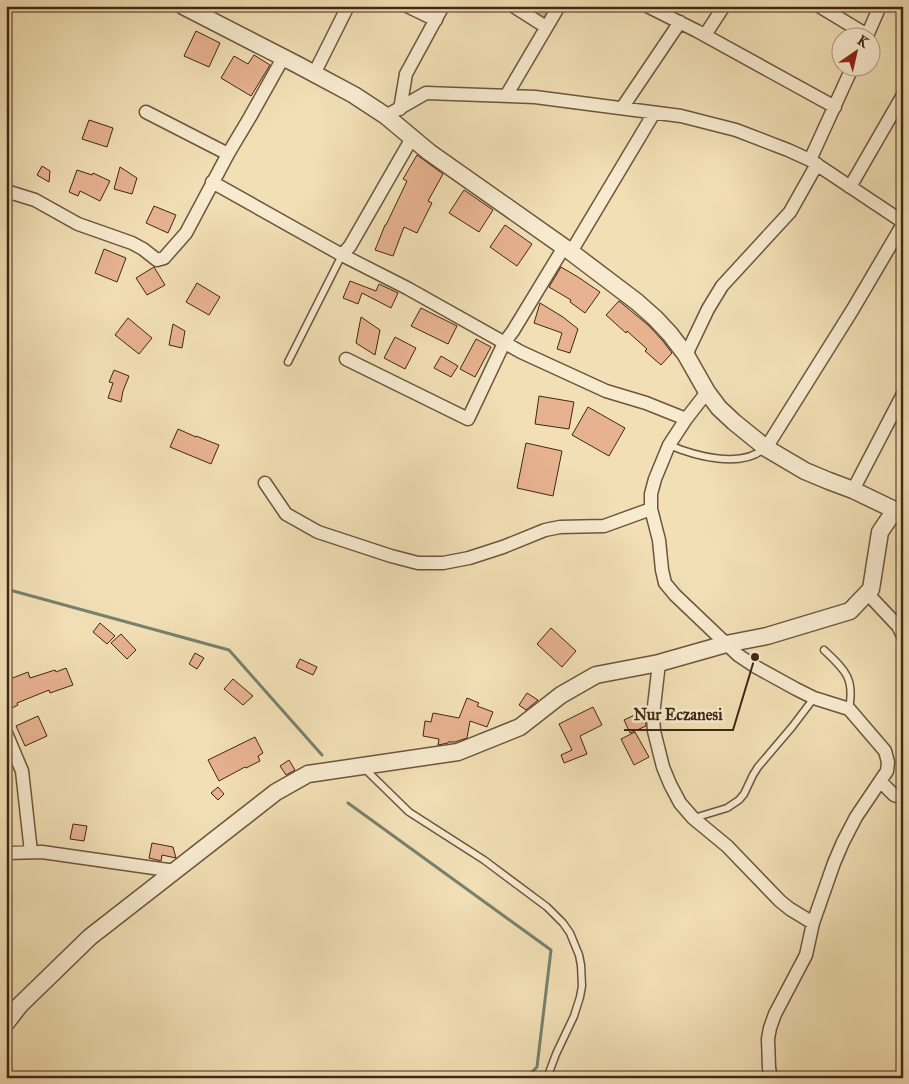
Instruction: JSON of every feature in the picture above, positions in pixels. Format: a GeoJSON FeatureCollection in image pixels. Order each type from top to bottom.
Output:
{"type":"FeatureCollection","features":[{"type":"Feature","properties":{"kind":"street"},"geometry":{"type":"LineString","coordinates":[[6,1023],[20,1005],[90,937],[276,792],[308,774],[458,752],[520,728],[561,695],[596,675],[659,663],[726,644],[767,636],[850,611],[871,589],[880,532],[899,512],[805,470],[766,448],[719,408],[707,392],[686,355],[670,334],[649,312],[567,250],[429,152],[412,138],[393,112],[354,95],[183,6]]}},
{"type":"Feature","properties":{"kind":"street"},"geometry":{"type":"LineString","coordinates":[[314,74],[348,6]]}},
{"type":"Feature","properties":{"kind":"street"},"geometry":{"type":"LineString","coordinates":[[407,6],[436,20]]}},
{"type":"Feature","properties":{"kind":"street"},"geometry":{"type":"LineString","coordinates":[[393,112],[406,74],[443,6]]}},
{"type":"Feature","properties":{"kind":"street"},"geometry":{"type":"LineString","coordinates":[[512,6],[546,27]]}},
{"type":"Feature","properties":{"kind":"street"},"geometry":{"type":"LineString","coordinates":[[506,96],[559,6]]}},
{"type":"Feature","properties":{"kind":"street"},"geometry":{"type":"LineString","coordinates":[[647,6],[705,35],[835,107]]}},
{"type":"Feature","properties":{"kind":"street"},"geometry":{"type":"LineString","coordinates":[[705,35],[724,6]]}},
{"type":"Feature","properties":{"kind":"street"},"geometry":{"type":"LineString","coordinates":[[819,6],[853,28]]}},
{"type":"Feature","properties":{"kind":"street"},"geometry":{"type":"LineString","coordinates":[[870,28],[880,6]]}},
{"type":"Feature","properties":{"kind":"street"},"geometry":{"type":"LineString","coordinates":[[622,108],[680,22]]}},
{"type":"Feature","properties":{"kind":"street"},"geometry":{"type":"LineString","coordinates":[[6,191],[35,200],[78,224],[132,243],[143,248],[157,260],[160,260],[186,233],[212,182],[283,58]]}},
{"type":"Feature","properties":{"kind":"street"},"geometry":{"type":"LineString","coordinates":[[686,355],[708,309],[722,286],[790,212],[814,162],[848,78]]}},
{"type":"Feature","properties":{"kind":"street"},"geometry":{"type":"LineString","coordinates":[[393,112],[426,93],[535,97],[681,116],[736,130],[814,162],[903,223],[853,309],[766,448]]}},
{"type":"Feature","properties":{"kind":"street"},"geometry":{"type":"LineString","coordinates":[[850,187],[903,96]]}},
{"type":"Feature","properties":{"kind":"street"},"geometry":{"type":"LineString","coordinates":[[146,112],[228,154]]}},
{"type":"Feature","properties":{"kind":"street"},"geometry":{"type":"LineString","coordinates":[[346,359],[468,419],[504,344],[567,250],[654,113]]}},
{"type":"Feature","properties":{"kind":"street"},"geometry":{"type":"LineString","coordinates":[[342,255],[350,246],[412,138]]}},
{"type":"Feature","properties":{"kind":"street"},"geometry":{"type":"LineString","coordinates":[[212,182],[342,255],[407,288],[504,344],[606,391],[646,403],[686,419]]}},
{"type":"Feature","properties":{"kind":"street"},"geometry":{"type":"LineString","coordinates":[[707,392],[669,445],[651,494],[651,508],[659,540],[665,583],[675,595],[738,655],[756,667],[814,698],[849,709],[885,751],[888,762],[887,771],[881,782],[856,817],[843,842],[813,923],[806,955],[770,1028],[768,1039],[771,1078]]}},
{"type":"Feature","properties":{"kind":"street"},"geometry":{"type":"LineString","coordinates":[[853,490],[903,394]]}},
{"type":"Feature","properties":{"kind":"street"},"geometry":{"type":"LineString","coordinates":[[265,483],[286,514],[318,532],[390,556],[418,563],[469,558],[545,530],[560,527],[604,526],[651,508]]}},
{"type":"Feature","properties":{"kind":"street"},"geometry":{"type":"LineString","coordinates":[[867,593],[898,626],[903,636]]}},
{"type":"Feature","properties":{"kind":"street"},"geometry":{"type":"LineString","coordinates":[[659,663],[653,715],[654,731],[663,767],[680,803],[693,818],[727,846],[780,901],[813,923]]}},
{"type":"Feature","properties":{"kind":"street"},"geometry":{"type":"LineString","coordinates":[[6,733],[22,771],[31,852]]}},
{"type":"Feature","properties":{"kind":"street"},"geometry":{"type":"LineString","coordinates":[[881,782],[894,795],[903,798]]}},
{"type":"Feature","properties":{"kind":"street"},"geometry":{"type":"LineString","coordinates":[[6,853],[42,852],[175,871]]}},
{"type":"Feature","properties":{"kind":"lane"},"geometry":{"type":"LineString","coordinates":[[288,362],[342,255]]}},
{"type":"Feature","properties":{"kind":"lane"},"geometry":{"type":"LineString","coordinates":[[669,445],[707,457],[730,459],[755,456],[766,448]]}},
{"type":"Feature","properties":{"kind":"lane"},"geometry":{"type":"LineString","coordinates":[[824,650],[841,667],[849,680],[851,688],[849,709]]}},
{"type":"Feature","properties":{"kind":"lane"},"geometry":{"type":"LineString","coordinates":[[693,818],[727,808],[739,800],[758,767],[814,698]]}},
{"type":"Feature","properties":{"kind":"lane"},"geometry":{"type":"LineString","coordinates":[[362,766],[409,812],[484,860],[547,907],[570,933],[579,955],[582,986],[574,1016],[556,1054],[548,1078]]}},
{"type":"Feature","properties":{"kind":"green space"},"geometry":{"type":"Polygon","coordinates":[[[524,6],[551,6],[543,19],[524,6]]]}},
{"type":"Feature","properties":{"kind":"building"},"geometry":{"type":"Polygon","coordinates":[[[196,31],[220,43],[209,67],[184,56],[196,31]]]}},
{"type":"Feature","properties":{"kind":"building"},"geometry":{"type":"Polygon","coordinates":[[[254,55],[270,65],[251,96],[221,78],[234,56],[248,64],[254,55]]]}},
{"type":"Feature","properties":{"kind":"building"},"geometry":{"type":"Polygon","coordinates":[[[89,120],[113,128],[107,147],[82,139],[89,120]]]}},
{"type":"Feature","properties":{"kind":"building"},"geometry":{"type":"Polygon","coordinates":[[[417,155],[443,174],[428,201],[432,203],[417,233],[404,227],[393,256],[375,250],[407,181],[403,179],[417,155]]]}},
{"type":"Feature","properties":{"kind":"building"},"geometry":{"type":"Polygon","coordinates":[[[42,166],[50,171],[49,182],[37,175],[42,166]]]}},
{"type":"Feature","properties":{"kind":"building"},"geometry":{"type":"Polygon","coordinates":[[[120,167],[137,178],[132,194],[114,189],[120,167]]]}},
{"type":"Feature","properties":{"kind":"building"},"geometry":{"type":"Polygon","coordinates":[[[77,170],[92,175],[93,173],[110,181],[100,201],[80,191],[78,196],[69,192],[77,170]]]}},
{"type":"Feature","properties":{"kind":"building"},"geometry":{"type":"Polygon","coordinates":[[[464,190],[493,210],[479,232],[449,213],[464,190]]]}},
{"type":"Feature","properties":{"kind":"building"},"geometry":{"type":"Polygon","coordinates":[[[154,206],[176,215],[168,233],[146,223],[154,206]]]}},
{"type":"Feature","properties":{"kind":"building"},"geometry":{"type":"Polygon","coordinates":[[[505,225],[532,244],[517,266],[490,247],[505,225]]]}},
{"type":"Feature","properties":{"kind":"building"},"geometry":{"type":"Polygon","coordinates":[[[104,249],[126,258],[117,282],[95,273],[104,249]]]}},
{"type":"Feature","properties":{"kind":"building"},"geometry":{"type":"Polygon","coordinates":[[[154,267],[165,285],[147,295],[136,278],[154,267]]]}},
{"type":"Feature","properties":{"kind":"building"},"geometry":{"type":"Polygon","coordinates":[[[561,267],[600,292],[585,313],[570,302],[571,300],[549,287],[561,267]]]}},
{"type":"Feature","properties":{"kind":"building"},"geometry":{"type":"Polygon","coordinates":[[[350,281],[376,291],[379,284],[398,293],[391,308],[362,293],[358,304],[343,298],[350,281]]]}},
{"type":"Feature","properties":{"kind":"building"},"geometry":{"type":"Polygon","coordinates":[[[197,283],[220,297],[209,315],[186,302],[197,283]]]}},
{"type":"Feature","properties":{"kind":"building"},"geometry":{"type":"Polygon","coordinates":[[[619,301],[648,325],[672,353],[661,365],[645,351],[647,349],[606,315],[619,301]]]}},
{"type":"Feature","properties":{"kind":"building"},"geometry":{"type":"Polygon","coordinates":[[[540,303],[578,329],[570,353],[557,349],[562,333],[534,323],[540,303]]]}},
{"type":"Feature","properties":{"kind":"building"},"geometry":{"type":"Polygon","coordinates":[[[421,308],[457,326],[448,344],[411,326],[421,308]]]}},
{"type":"Feature","properties":{"kind":"building"},"geometry":{"type":"Polygon","coordinates":[[[361,317],[380,330],[375,355],[356,343],[361,317]]]}},
{"type":"Feature","properties":{"kind":"building"},"geometry":{"type":"Polygon","coordinates":[[[128,318],[152,338],[139,354],[115,335],[128,318]]]}},
{"type":"Feature","properties":{"kind":"building"},"geometry":{"type":"Polygon","coordinates":[[[173,324],[185,331],[182,348],[169,345],[173,324]]]}},
{"type":"Feature","properties":{"kind":"building"},"geometry":{"type":"Polygon","coordinates":[[[395,337],[416,348],[405,369],[384,358],[395,337]]]}},
{"type":"Feature","properties":{"kind":"building"},"geometry":{"type":"Polygon","coordinates":[[[476,339],[491,347],[475,377],[460,369],[476,339]]]}},
{"type":"Feature","properties":{"kind":"building"},"geometry":{"type":"Polygon","coordinates":[[[441,356],[458,366],[451,377],[434,368],[441,356]]]}},
{"type":"Feature","properties":{"kind":"building"},"geometry":{"type":"Polygon","coordinates":[[[114,370],[129,376],[121,402],[108,398],[113,383],[109,382],[114,370]]]}},
{"type":"Feature","properties":{"kind":"building"},"geometry":{"type":"Polygon","coordinates":[[[539,396],[574,402],[569,429],[535,424],[539,396]]]}},
{"type":"Feature","properties":{"kind":"building"},"geometry":{"type":"Polygon","coordinates":[[[588,407],[625,428],[609,456],[572,435],[588,407]]]}},
{"type":"Feature","properties":{"kind":"building"},"geometry":{"type":"Polygon","coordinates":[[[178,429],[219,445],[211,464],[170,447],[178,429]]]}},
{"type":"Feature","properties":{"kind":"building"},"geometry":{"type":"Polygon","coordinates":[[[526,443],[562,451],[553,496],[517,488],[526,443]]]}},
{"type":"Feature","properties":{"kind":"building"},"geometry":{"type":"Polygon","coordinates":[[[100,623],[115,636],[107,644],[93,632],[100,623]]]}},
{"type":"Feature","properties":{"kind":"building"},"geometry":{"type":"Polygon","coordinates":[[[551,628],[576,651],[562,667],[537,644],[551,628]]]}},
{"type":"Feature","properties":{"kind":"building"},"geometry":{"type":"Polygon","coordinates":[[[121,634],[136,650],[127,659],[111,643],[121,634]]]}},
{"type":"Feature","properties":{"kind":"building"},"geometry":{"type":"Polygon","coordinates":[[[195,653],[204,658],[197,669],[189,664],[195,653]]]}},
{"type":"Feature","properties":{"kind":"building"},"geometry":{"type":"Polygon","coordinates":[[[300,659],[317,667],[313,675],[296,667],[300,659]]]}},
{"type":"Feature","properties":{"kind":"building"},"geometry":{"type":"Polygon","coordinates":[[[66,668],[73,685],[50,693],[49,690],[17,703],[18,705],[6,711],[6,684],[11,681],[10,679],[28,672],[30,678],[66,668]]]}},
{"type":"Feature","properties":{"kind":"building"},"geometry":{"type":"Polygon","coordinates":[[[233,679],[253,696],[243,705],[224,689],[233,679]]]}},
{"type":"Feature","properties":{"kind":"building"},"geometry":{"type":"Polygon","coordinates":[[[527,693],[538,700],[526,710],[519,705],[527,693]]]}},
{"type":"Feature","properties":{"kind":"building"},"geometry":{"type":"Polygon","coordinates":[[[467,698],[479,703],[477,706],[493,712],[487,727],[470,721],[467,738],[438,745],[439,739],[423,736],[425,721],[431,722],[433,713],[459,718],[467,698]]]}},
{"type":"Feature","properties":{"kind":"building"},"geometry":{"type":"Polygon","coordinates":[[[593,707],[602,725],[580,736],[587,754],[564,763],[561,755],[572,750],[559,724],[593,707]]]}},
{"type":"Feature","properties":{"kind":"building"},"geometry":{"type":"Polygon","coordinates":[[[643,711],[646,726],[630,733],[624,720],[643,711]]]}},
{"type":"Feature","properties":{"kind":"building"},"geometry":{"type":"Polygon","coordinates":[[[38,716],[47,736],[25,746],[16,726],[38,716]]]}},
{"type":"Feature","properties":{"kind":"building"},"geometry":{"type":"Polygon","coordinates":[[[635,732],[649,757],[634,765],[621,739],[635,732]]]}},
{"type":"Feature","properties":{"kind":"building"},"geometry":{"type":"Polygon","coordinates":[[[255,737],[263,753],[258,756],[260,761],[219,781],[208,760],[255,737]]]}},
{"type":"Feature","properties":{"kind":"building"},"geometry":{"type":"Polygon","coordinates":[[[289,760],[295,770],[286,775],[280,766],[289,760]]]}},
{"type":"Feature","properties":{"kind":"building"},"geometry":{"type":"Polygon","coordinates":[[[218,787],[224,794],[218,800],[211,793],[218,787]]]}},
{"type":"Feature","properties":{"kind":"building"},"geometry":{"type":"Polygon","coordinates":[[[73,824],[87,826],[84,841],[70,839],[73,824]]]}},
{"type":"Feature","properties":{"kind":"building"},"geometry":{"type":"Polygon","coordinates":[[[152,843],[173,847],[176,858],[162,855],[161,861],[149,858],[152,843]]]}},
{"type":"Feature","properties":{"kind":"waterway"},"geometry":{"type":"LineString","coordinates":[[6,589],[229,650],[322,755]]}},
{"type":"Feature","properties":{"kind":"waterway"},"geometry":{"type":"LineString","coordinates":[[348,803],[551,950],[537,1067],[526,1078]]}},
{"type":"Feature","properties":{"kind":"place","name":"Nur Eczanesi"},"geometry":{"type":"Point","coordinates":[755,657]}}]}
